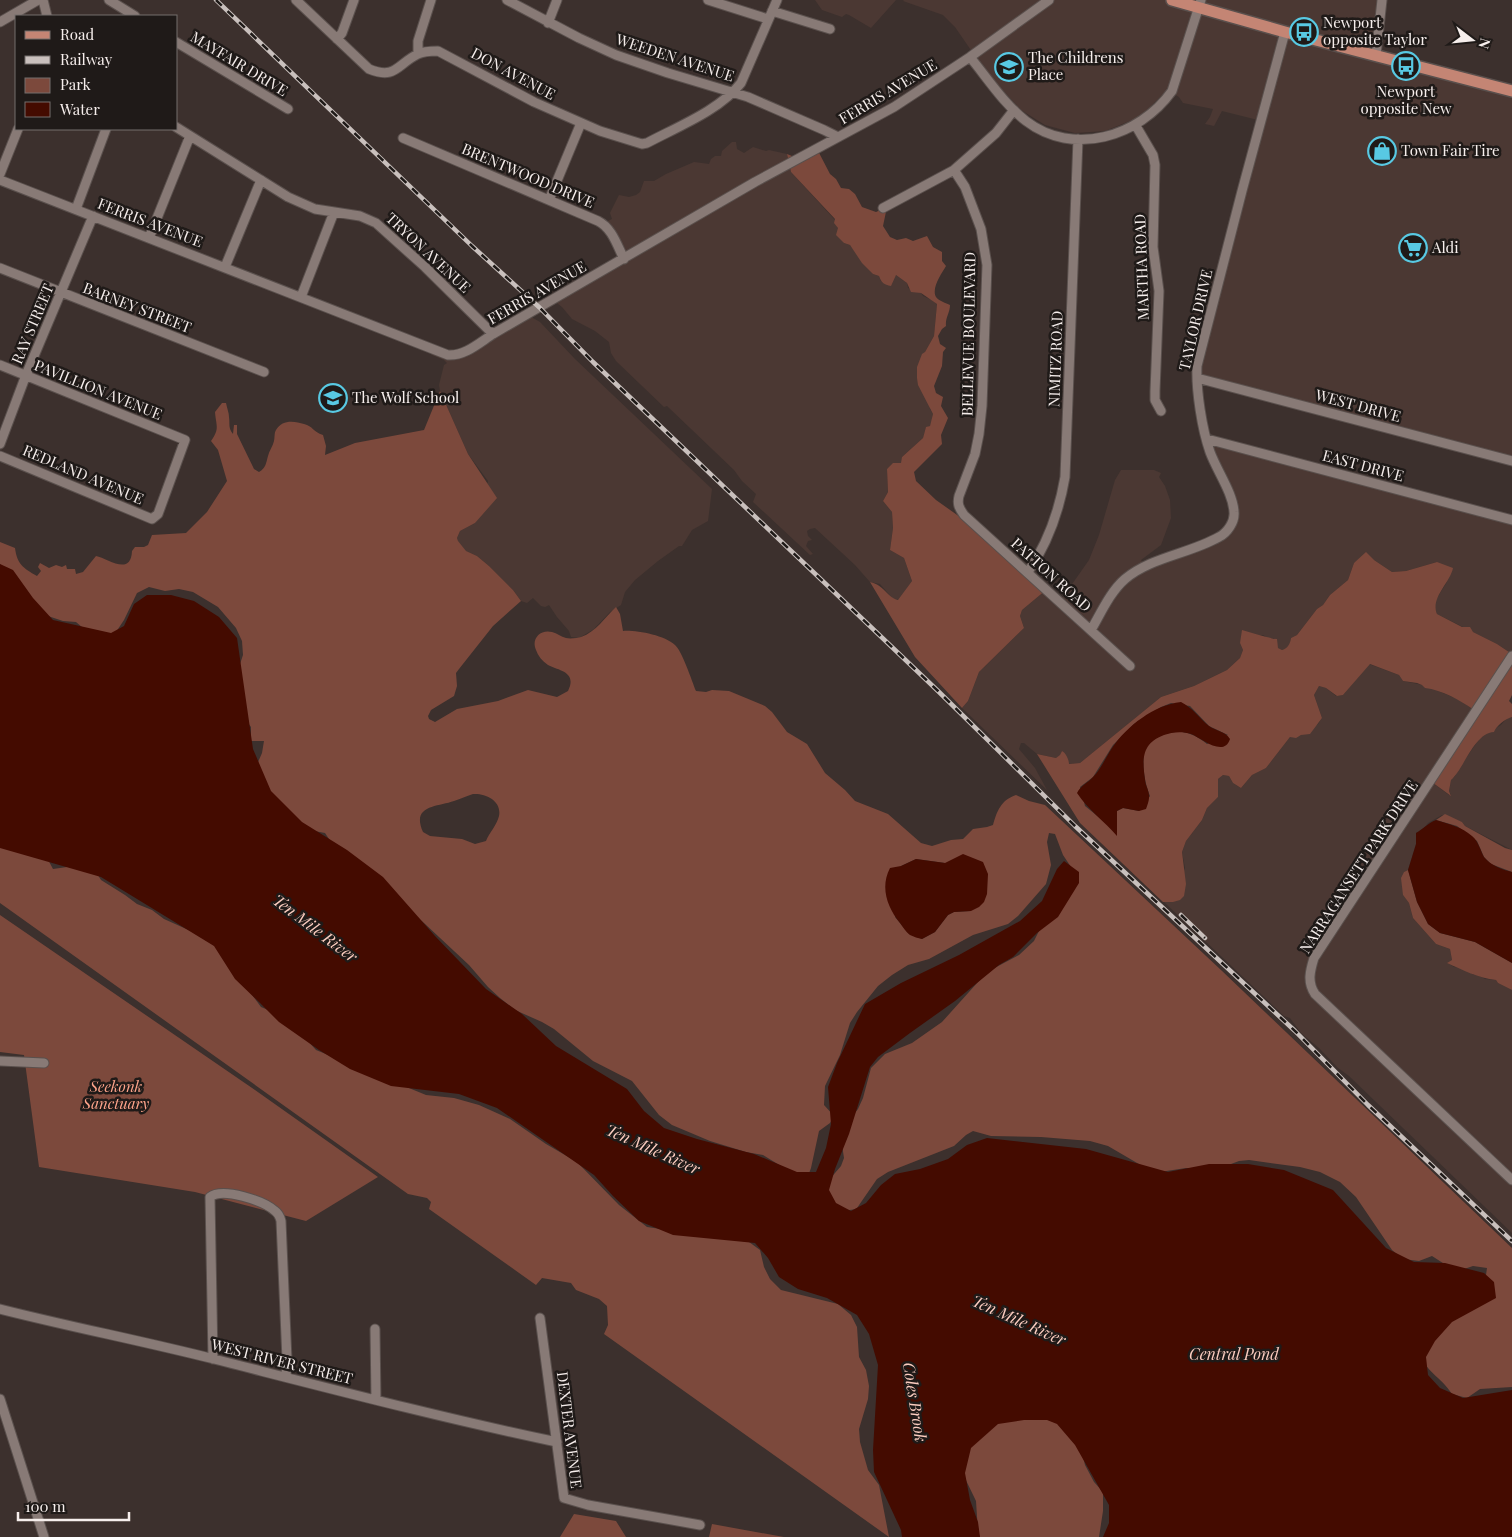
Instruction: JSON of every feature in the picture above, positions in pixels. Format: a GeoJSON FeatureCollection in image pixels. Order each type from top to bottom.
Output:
{"type":"FeatureCollection","features":[{"type":"Feature","properties":{"kind":"main road"},"geometry":{"type":"LineString","coordinates":[[1172,0],[1200,4],[1285,32],[1512,91]]}},
{"type":"Feature","properties":{"kind":"street"},"geometry":{"type":"LineString","coordinates":[[0,22],[38,0]]}},
{"type":"Feature","properties":{"kind":"street"},"geometry":{"type":"LineString","coordinates":[[43,0],[47,15]]}},
{"type":"Feature","properties":{"kind":"street"},"geometry":{"type":"LineString","coordinates":[[109,0],[133,15]]}},
{"type":"Feature","properties":{"kind":"street"},"geometry":{"type":"LineString","coordinates":[[296,0],[361,63],[377,72],[387,73],[398,70],[418,54],[418,41],[431,0]]}},
{"type":"Feature","properties":{"kind":"street"},"geometry":{"type":"LineString","coordinates":[[337,39],[342,33],[354,0]]}},
{"type":"Feature","properties":{"kind":"street","name":"WEEDEN AVENUE"},"geometry":{"type":"LineString","coordinates":[[507,0],[548,23],[639,64],[734,92],[838,137]]}},
{"type":"Feature","properties":{"kind":"street"},"geometry":{"type":"LineString","coordinates":[[548,23],[557,0]]}},
{"type":"Feature","properties":{"kind":"street"},"geometry":{"type":"LineString","coordinates":[[708,0],[830,29]]}},
{"type":"Feature","properties":{"kind":"street"},"geometry":{"type":"LineString","coordinates":[[734,92],[741,83],[777,0]]}},
{"type":"Feature","properties":{"kind":"street","name":"FERRIS AVENUE"},"geometry":{"type":"LineString","coordinates":[[0,180],[448,355],[455,355],[463,353],[492,334],[742,190],[894,107],[970,57],[1049,0]]}},
{"type":"Feature","properties":{"kind":"street"},"geometry":{"type":"LineString","coordinates":[[1376,55],[1382,0]]}},
{"type":"Feature","properties":{"kind":"street"},"geometry":{"type":"LineString","coordinates":[[970,57],[1006,102],[1026,120],[1041,130],[1061,138],[1087,140],[1136,126],[1155,111],[1172,91],[1200,4]]}},
{"type":"Feature","properties":{"kind":"street","name":"TAYLOR DRIVE"},"geometry":{"type":"LineString","coordinates":[[1091,630],[1117,588],[1125,579],[1143,567],[1220,537],[1232,523],[1235,514],[1232,502],[1210,452],[1197,378],[1197,366],[1285,32]]}},
{"type":"Feature","properties":{"kind":"street","name":"MAYFAIR DRIVE"},"geometry":{"type":"LineString","coordinates":[[178,43],[288,109]]}},
{"type":"Feature","properties":{"kind":"street","name":"DON AVENUE"},"geometry":{"type":"LineString","coordinates":[[418,54],[438,51],[534,102],[600,132],[642,144],[692,119],[734,92]]}},
{"type":"Feature","properties":{"kind":"street"},"geometry":{"type":"LineString","coordinates":[[883,208],[954,170],[996,133],[1014,110]]}},
{"type":"Feature","properties":{"kind":"street"},"geometry":{"type":"LineString","coordinates":[[548,200],[581,123]]}},
{"type":"Feature","properties":{"kind":"street","name":"MARTHA ROAD"},"geometry":{"type":"LineString","coordinates":[[1136,126],[1153,155],[1155,165],[1154,247],[1159,291],[1155,400],[1161,411]]}},
{"type":"Feature","properties":{"kind":"street","name":"TRYON AVENUE"},"geometry":{"type":"LineString","coordinates":[[178,128],[304,205],[315,209],[360,216],[376,223],[425,267],[492,334]]}},
{"type":"Feature","properties":{"kind":"street"},"geometry":{"type":"LineString","coordinates":[[0,174],[18,130]]}},
{"type":"Feature","properties":{"kind":"street"},"geometry":{"type":"LineString","coordinates":[[76,209],[106,130]]}},
{"type":"Feature","properties":{"kind":"street"},"geometry":{"type":"LineString","coordinates":[[150,238],[190,136]]}},
{"type":"Feature","properties":{"kind":"street","name":"BRENTWOOD DRIVE"},"geometry":{"type":"LineString","coordinates":[[403,138],[605,224],[624,259]]}},
{"type":"Feature","properties":{"kind":"street","name":"NIMITZ ROAD"},"geometry":{"type":"LineString","coordinates":[[1028,572],[1041,553],[1051,532],[1058,512],[1065,477],[1078,139]]}},
{"type":"Feature","properties":{"kind":"street","name":"BELLEVUE BOULEVARD"},"geometry":{"type":"LineString","coordinates":[[954,170],[965,187],[981,229],[987,265],[982,406],[979,434],[975,454],[958,502]]}},
{"type":"Feature","properties":{"kind":"street"},"geometry":{"type":"LineString","coordinates":[[225,267],[261,180]]}},
{"type":"Feature","properties":{"kind":"street"},"geometry":{"type":"LineString","coordinates":[[301,297],[334,212]]}},
{"type":"Feature","properties":{"kind":"street","name":"RAY STREET"},"geometry":{"type":"LineString","coordinates":[[0,444],[26,375],[93,216]]}},
{"type":"Feature","properties":{"kind":"street","name":"BARNEY STREET"},"geometry":{"type":"LineString","coordinates":[[0,268],[264,372]]}},
{"type":"Feature","properties":{"kind":"street","name":"PAVILLION AVENUE"},"geometry":{"type":"LineString","coordinates":[[0,365],[186,440],[158,514],[155,517]]}},
{"type":"Feature","properties":{"kind":"street","name":"WEST DRIVE"},"geometry":{"type":"LineString","coordinates":[[1197,378],[1512,461]]}},
{"type":"Feature","properties":{"kind":"street","name":"EAST DRIVE"},"geometry":{"type":"LineString","coordinates":[[1207,439],[1512,520]]}},
{"type":"Feature","properties":{"kind":"street","name":"REDLAND AVENUE"},"geometry":{"type":"LineString","coordinates":[[0,456],[152,519],[155,517]]}},
{"type":"Feature","properties":{"kind":"street","name":"PATTON ROAD"},"geometry":{"type":"LineString","coordinates":[[958,502],[964,514],[1130,666]]}},
{"type":"Feature","properties":{"kind":"street","name":"NARRAGANSETT PARK DRIVE"},"geometry":{"type":"LineString","coordinates":[[1512,656],[1314,958],[1310,979],[1311,987],[1315,994],[1512,1180]]}},
{"type":"Feature","properties":{"kind":"street"},"geometry":{"type":"LineString","coordinates":[[0,1062],[44,1063]]}},
{"type":"Feature","properties":{"kind":"street"},"geometry":{"type":"LineString","coordinates":[[213,1359],[210,1198],[214,1194],[226,1193],[244,1196],[274,1209],[281,1221],[287,1360],[286,1377]]}},
{"type":"Feature","properties":{"kind":"street","name":"WEST RIVER STREET"},"geometry":{"type":"LineString","coordinates":[[0,1309],[557,1442]]}},
{"type":"Feature","properties":{"kind":"street","name":"DEXTER AVENUE"},"geometry":{"type":"LineString","coordinates":[[540,1318],[564,1498],[588,1505],[700,1525]]}},
{"type":"Feature","properties":{"kind":"street"},"geometry":{"type":"LineString","coordinates":[[374,1329],[376,1400]]}},
{"type":"Feature","properties":{"kind":"street"},"geometry":{"type":"LineString","coordinates":[[0,1398],[44,1537]]}},
{"type":"Feature","properties":{"kind":"shaded area"},"geometry":{"type":"Polygon","coordinates":[[[815,0],[896,0],[871,28],[849,15],[846,14],[842,17],[822,10],[815,0]]]}},
{"type":"Feature","properties":{"kind":"shaded area"},"geometry":{"type":"Polygon","coordinates":[[[904,0],[1379,0],[1374,54],[1512,92],[1512,461],[1194,377],[1258,120],[1222,111],[1214,126],[1205,124],[1213,109],[1183,103],[1179,97],[1167,90],[1140,117],[1105,131],[1075,133],[1045,125],[1021,110],[986,72],[955,27],[943,15],[904,0]]]}},
{"type":"Feature","properties":{"kind":"shaded area"},"geometry":{"type":"Polygon","coordinates":[[[732,142],[736,142],[737,149],[744,153],[753,147],[787,154],[791,172],[835,220],[844,243],[850,245],[873,274],[879,276],[881,281],[896,275],[907,283],[908,288],[921,293],[937,304],[934,336],[925,352],[930,409],[933,414],[932,421],[930,426],[926,428],[923,438],[902,457],[902,463],[887,469],[888,492],[883,501],[892,512],[893,528],[890,550],[904,558],[912,581],[899,600],[892,598],[880,584],[870,582],[855,565],[815,528],[807,531],[808,536],[812,540],[808,541],[806,546],[813,554],[810,555],[753,502],[756,494],[742,481],[734,470],[667,406],[664,407],[616,361],[611,353],[609,342],[595,331],[572,319],[553,300],[621,258],[605,227],[608,221],[612,219],[610,213],[619,195],[629,197],[636,195],[640,192],[644,181],[654,181],[694,162],[709,164],[715,156],[721,156],[722,151],[732,142]]]}},
{"type":"Feature","properties":{"kind":"shaded area"},"geometry":{"type":"Polygon","coordinates":[[[526,314],[540,322],[575,359],[712,489],[708,521],[692,530],[682,546],[679,546],[658,561],[635,580],[625,592],[621,605],[610,612],[594,629],[579,638],[571,637],[569,631],[549,605],[541,606],[533,598],[527,603],[521,601],[513,590],[489,566],[477,556],[465,551],[457,538],[460,531],[475,523],[488,481],[468,454],[440,391],[439,385],[444,365],[447,363],[430,352],[459,350],[526,314]]]}},
{"type":"Feature","properties":{"kind":"shaded area"},"geometry":{"type":"Polygon","coordinates":[[[1208,442],[1512,521],[1512,654],[1497,644],[1437,614],[1435,601],[1447,582],[1437,562],[1406,571],[1392,572],[1374,560],[1354,563],[1348,580],[1317,609],[1297,635],[1291,638],[1290,644],[1286,649],[1278,648],[1274,638],[1269,639],[1263,635],[1242,638],[1240,643],[1243,650],[1240,658],[1227,670],[1194,686],[1161,697],[1080,763],[1068,764],[1062,751],[1060,756],[1056,758],[1037,754],[1024,743],[1021,743],[1019,749],[1035,768],[1047,790],[962,708],[968,701],[979,672],[1024,628],[1020,616],[1022,610],[1046,590],[1059,601],[1089,560],[1099,535],[1115,480],[1121,470],[1154,470],[1161,473],[1159,477],[1165,486],[1170,500],[1171,518],[1161,545],[1141,560],[1145,567],[1219,534],[1228,525],[1231,509],[1208,442]]]}},
{"type":"Feature","properties":{"kind":"shaded area"},"geometry":{"type":"Polygon","coordinates":[[[1369,664],[1399,675],[1403,681],[1423,685],[1425,688],[1431,688],[1460,700],[1474,710],[1429,780],[1449,795],[1451,795],[1449,791],[1451,780],[1480,738],[1501,725],[1507,718],[1512,717],[1512,850],[1465,826],[1462,822],[1442,815],[1416,833],[1416,844],[1408,870],[1404,872],[1403,895],[1409,903],[1413,918],[1436,944],[1450,949],[1452,960],[1448,963],[1485,979],[1496,980],[1512,990],[1512,1233],[1349,1076],[1301,1033],[1290,1018],[1284,1016],[1164,902],[1173,902],[1185,868],[1182,852],[1186,841],[1202,820],[1207,808],[1218,797],[1218,779],[1223,775],[1229,776],[1233,783],[1241,788],[1252,775],[1266,768],[1290,737],[1301,735],[1318,724],[1322,718],[1314,695],[1319,686],[1326,688],[1336,696],[1343,695],[1369,664]]]}},
{"type":"Feature","properties":{"kind":"green space"},"geometry":{"type":"Polygon","coordinates":[[[816,147],[830,174],[836,179],[841,188],[849,189],[855,194],[862,207],[876,212],[887,207],[883,226],[890,237],[897,240],[906,238],[913,241],[927,236],[933,247],[942,252],[942,261],[946,266],[938,281],[935,293],[939,300],[950,305],[946,326],[938,336],[940,344],[946,348],[943,352],[942,366],[934,386],[936,393],[943,397],[941,406],[948,418],[941,435],[942,444],[914,472],[916,481],[936,500],[960,517],[1046,590],[1022,610],[1020,616],[1024,628],[979,672],[968,701],[962,708],[915,657],[870,582],[879,586],[890,596],[898,600],[912,581],[904,558],[890,550],[893,528],[892,512],[883,501],[888,492],[887,469],[893,463],[901,463],[902,457],[923,438],[926,427],[930,426],[933,414],[918,385],[917,367],[922,354],[934,336],[937,304],[921,293],[911,292],[907,283],[896,275],[891,286],[882,282],[879,276],[873,274],[862,263],[850,245],[844,243],[836,235],[838,228],[834,223],[835,219],[791,172],[787,154],[792,156],[792,159],[816,147]]]}},
{"type":"Feature","properties":{"kind":"green space"},"geometry":{"type":"Polygon","coordinates":[[[440,391],[468,454],[497,498],[475,523],[460,531],[457,538],[458,541],[466,551],[477,556],[489,566],[513,590],[521,601],[493,626],[459,669],[456,673],[457,686],[454,696],[431,710],[428,716],[429,719],[435,722],[457,709],[498,701],[528,690],[557,697],[568,691],[571,681],[570,677],[542,660],[535,646],[536,639],[540,633],[548,631],[568,638],[586,635],[596,628],[616,607],[620,614],[623,631],[635,631],[664,638],[678,648],[696,691],[729,691],[765,706],[787,732],[807,744],[825,773],[855,801],[888,814],[921,843],[932,846],[951,840],[963,839],[973,829],[993,825],[1003,803],[1016,795],[1045,805],[1512,1248],[1512,1387],[1480,1389],[1467,1398],[1452,1394],[1425,1364],[1418,1349],[1485,1282],[1487,1268],[1473,1266],[1461,1270],[1446,1265],[1432,1256],[1419,1261],[1403,1259],[1392,1250],[1356,1197],[1340,1182],[1320,1172],[1300,1167],[1249,1160],[1239,1161],[1215,1170],[1186,1168],[1160,1172],[1144,1167],[1108,1146],[1090,1141],[1041,1137],[991,1136],[973,1131],[954,1146],[888,1172],[877,1179],[857,1208],[853,1210],[838,1206],[828,1198],[829,1180],[841,1166],[844,1158],[840,1132],[858,1109],[871,1068],[885,1054],[912,1043],[942,1022],[987,972],[1019,955],[1034,941],[1071,867],[1063,855],[1055,834],[1049,833],[1047,842],[1051,865],[1046,884],[1018,916],[1008,924],[973,935],[929,959],[908,965],[878,986],[857,1012],[850,1023],[840,1055],[825,1086],[824,1105],[834,1116],[830,1123],[819,1131],[808,1176],[789,1171],[763,1155],[710,1141],[672,1125],[659,1115],[632,1081],[593,1061],[554,1029],[515,1010],[500,998],[469,965],[424,923],[333,845],[325,833],[296,830],[255,769],[262,753],[264,741],[251,741],[251,727],[242,715],[238,670],[243,655],[242,641],[236,628],[218,607],[193,592],[179,589],[165,591],[149,587],[137,593],[116,632],[102,638],[89,633],[76,622],[63,621],[48,616],[0,564],[0,542],[15,548],[17,558],[22,565],[37,576],[41,571],[38,567],[40,563],[49,568],[56,565],[62,567],[66,565],[67,569],[75,569],[76,574],[83,572],[96,556],[118,564],[128,563],[135,547],[148,545],[152,535],[186,533],[207,512],[227,481],[218,450],[211,441],[217,424],[215,412],[222,403],[226,403],[231,432],[233,434],[234,425],[237,425],[237,434],[254,469],[259,472],[265,465],[275,431],[285,422],[307,425],[323,435],[326,446],[325,455],[355,443],[424,430],[440,391]],[[473,794],[434,806],[423,812],[420,817],[420,823],[423,832],[430,836],[462,839],[475,844],[486,841],[498,819],[498,806],[496,802],[488,797],[473,794]],[[916,859],[901,866],[895,917],[909,934],[922,939],[935,932],[948,915],[954,912],[971,911],[945,863],[916,859]]]}},
{"type":"Feature","properties":{"kind":"green space"},"geometry":{"type":"Polygon","coordinates":[[[1366,552],[1392,572],[1406,571],[1437,562],[1453,568],[1438,596],[1436,602],[1437,614],[1462,627],[1470,627],[1473,632],[1512,654],[1512,695],[1509,701],[1512,704],[1512,717],[1501,723],[1494,732],[1481,738],[1475,745],[1451,780],[1449,791],[1451,796],[1429,780],[1474,710],[1451,696],[1425,688],[1417,683],[1403,681],[1399,675],[1370,664],[1343,695],[1337,696],[1326,688],[1319,686],[1314,695],[1322,718],[1310,734],[1301,735],[1296,738],[1290,737],[1266,768],[1252,775],[1241,788],[1233,783],[1229,776],[1223,775],[1218,779],[1218,797],[1207,808],[1202,820],[1186,841],[1182,852],[1186,884],[1184,896],[1180,900],[1173,902],[1163,902],[1080,823],[1037,754],[1056,758],[1062,751],[1065,753],[1069,764],[1080,763],[1161,697],[1194,686],[1227,670],[1240,658],[1243,650],[1240,643],[1242,630],[1277,639],[1278,648],[1282,650],[1286,648],[1291,638],[1297,635],[1317,609],[1348,580],[1354,563],[1366,552]],[[1171,703],[1134,724],[1113,745],[1093,777],[1080,787],[1085,806],[1106,823],[1117,835],[1117,811],[1123,808],[1139,811],[1150,796],[1145,781],[1143,764],[1144,753],[1150,742],[1162,735],[1177,732],[1192,735],[1207,744],[1228,735],[1209,726],[1190,706],[1171,703]]]}},
{"type":"Feature","properties":{"kind":"green space"},"geometry":{"type":"Polygon","coordinates":[[[1445,814],[1505,848],[1512,850],[1512,872],[1491,864],[1484,857],[1477,841],[1457,826],[1436,820],[1445,814]]]}},
{"type":"Feature","properties":{"kind":"green space"},"geometry":{"type":"Polygon","coordinates":[[[0,839],[45,854],[53,869],[93,867],[101,880],[137,904],[193,932],[218,948],[261,1007],[273,1012],[307,1040],[316,1050],[426,1095],[454,1098],[479,1105],[510,1119],[546,1144],[577,1162],[619,1205],[647,1227],[749,1242],[760,1250],[764,1267],[770,1279],[781,1290],[838,1304],[851,1315],[857,1327],[859,1357],[866,1370],[869,1386],[868,1399],[859,1429],[860,1442],[868,1470],[879,1485],[889,1537],[604,1334],[608,1325],[607,1306],[599,1299],[576,1290],[571,1283],[542,1278],[536,1285],[429,1209],[431,1202],[427,1198],[408,1194],[0,903],[0,839]]]}},
{"type":"Feature","properties":{"kind":"green space"},"geometry":{"type":"Polygon","coordinates":[[[1408,870],[1417,902],[1428,924],[1440,933],[1475,942],[1512,963],[1512,990],[1496,980],[1477,976],[1447,963],[1452,960],[1450,949],[1436,944],[1413,918],[1409,903],[1403,895],[1401,878],[1404,872],[1408,870]]]}},
{"type":"Feature","properties":{"kind":"green space","name":"Seekonk Sanctuary"},"geometry":{"type":"Polygon","coordinates":[[[0,915],[378,1177],[306,1221],[195,1192],[39,1167],[24,1055],[0,1052],[0,915]]]}},
{"type":"Feature","properties":{"kind":"green space"},"geometry":{"type":"Polygon","coordinates":[[[994,1418],[1054,1418],[1081,1449],[1085,1465],[1094,1482],[1103,1492],[1103,1511],[1099,1537],[980,1537],[976,1501],[962,1472],[962,1447],[994,1418]]]}},
{"type":"Feature","properties":{"kind":"green space"},"geometry":{"type":"Polygon","coordinates":[[[574,1514],[616,1521],[626,1537],[560,1537],[574,1514]]]}},
{"type":"Feature","properties":{"kind":"green space"},"geometry":{"type":"Polygon","coordinates":[[[712,1524],[784,1537],[709,1537],[712,1524]]]}},
{"type":"Feature","properties":{"kind":"water","name":"Central Pond"},"geometry":{"type":"Polygon","coordinates":[[[0,564],[13,570],[33,598],[53,620],[111,633],[124,626],[134,604],[147,595],[171,595],[194,601],[219,617],[237,638],[253,749],[271,791],[302,822],[347,850],[383,877],[435,936],[486,989],[522,1014],[556,1046],[627,1089],[644,1111],[664,1128],[754,1154],[797,1172],[816,1172],[826,1148],[831,1124],[828,1087],[837,1063],[865,1004],[901,983],[959,955],[1020,921],[1042,901],[1057,869],[1064,861],[1079,872],[1079,883],[1058,917],[1037,933],[1013,957],[999,965],[955,1001],[878,1057],[870,1067],[829,1190],[836,1203],[851,1211],[866,1203],[881,1185],[895,1174],[920,1169],[948,1159],[967,1145],[987,1138],[1086,1149],[1168,1172],[1209,1164],[1248,1164],[1284,1170],[1333,1190],[1386,1248],[1414,1262],[1445,1263],[1484,1273],[1494,1282],[1496,1298],[1452,1322],[1435,1341],[1426,1357],[1428,1375],[1440,1388],[1463,1398],[1512,1390],[1512,1537],[1103,1537],[1109,1523],[1109,1505],[1075,1445],[1057,1424],[1047,1420],[1024,1420],[998,1424],[971,1448],[965,1473],[980,1537],[902,1537],[901,1530],[874,1472],[873,1450],[878,1365],[869,1334],[857,1315],[827,1298],[798,1289],[779,1277],[768,1258],[755,1243],[673,1235],[639,1221],[594,1175],[497,1108],[459,1094],[391,1086],[350,1069],[279,1022],[235,979],[214,946],[101,877],[0,848],[0,564]]]}},
{"type":"Feature","properties":{"kind":"water"},"geometry":{"type":"Polygon","coordinates":[[[1181,702],[1209,726],[1230,739],[1223,747],[1218,747],[1191,734],[1177,732],[1164,735],[1151,742],[1144,758],[1145,781],[1149,801],[1146,809],[1139,811],[1123,808],[1117,811],[1117,836],[1086,805],[1077,793],[1096,774],[1118,740],[1133,725],[1161,707],[1181,702]]]}},
{"type":"Feature","properties":{"kind":"water"},"geometry":{"type":"Polygon","coordinates":[[[1436,820],[1464,830],[1476,841],[1487,860],[1497,867],[1512,872],[1512,963],[1475,942],[1440,933],[1428,924],[1417,902],[1408,870],[1416,844],[1416,833],[1436,820]]]}},
{"type":"Feature","properties":{"kind":"water"},"geometry":{"type":"Polygon","coordinates":[[[963,854],[983,862],[988,874],[987,894],[984,902],[971,911],[954,912],[948,915],[935,932],[922,939],[910,935],[895,917],[888,904],[885,890],[890,868],[901,866],[916,859],[945,863],[963,854]]]}},
{"type":"Feature","properties":{"kind":"railway"},"geometry":{"type":"LineString","coordinates":[[216,0],[472,246],[540,308],[593,362],[938,691],[1075,826],[1295,1031],[1368,1105],[1512,1241]]}},
{"type":"Feature","properties":{"kind":"railway"},"geometry":{"type":"LineString","coordinates":[[1181,915],[1205,938]]}},
{"type":"Feature","properties":{"kind":"place","name":"Newport opposite Taylor"},"geometry":{"type":"Point","coordinates":[1304,32]}},
{"type":"Feature","properties":{"kind":"place","name":"Newport opposite New"},"geometry":{"type":"Point","coordinates":[1406,66]}},
{"type":"Feature","properties":{"kind":"place","name":"The Childrens Place"},"geometry":{"type":"Point","coordinates":[1009,67]}},
{"type":"Feature","properties":{"kind":"place","name":"Town Fair Tire"},"geometry":{"type":"Point","coordinates":[1382,151]}},
{"type":"Feature","properties":{"kind":"place","name":"Aldi"},"geometry":{"type":"Point","coordinates":[1413,248]}},
{"type":"Feature","properties":{"kind":"place","name":"The Wolf School"},"geometry":{"type":"Point","coordinates":[333,398]}},
{"type":"Feature","properties":{"kind":"water label","name":"Ten Mile River"},"geometry":{"type":"Point","coordinates":[315,928]}},
{"type":"Feature","properties":{"kind":"water label","name":"Ten Mile River"},"geometry":{"type":"Point","coordinates":[653,1149]}},
{"type":"Feature","properties":{"kind":"water label","name":"Ten Mile River"},"geometry":{"type":"Point","coordinates":[1019,1320]}},
{"type":"Feature","properties":{"kind":"water label","name":"Coles Brook"},"geometry":{"type":"Point","coordinates":[915,1402]}}]}
